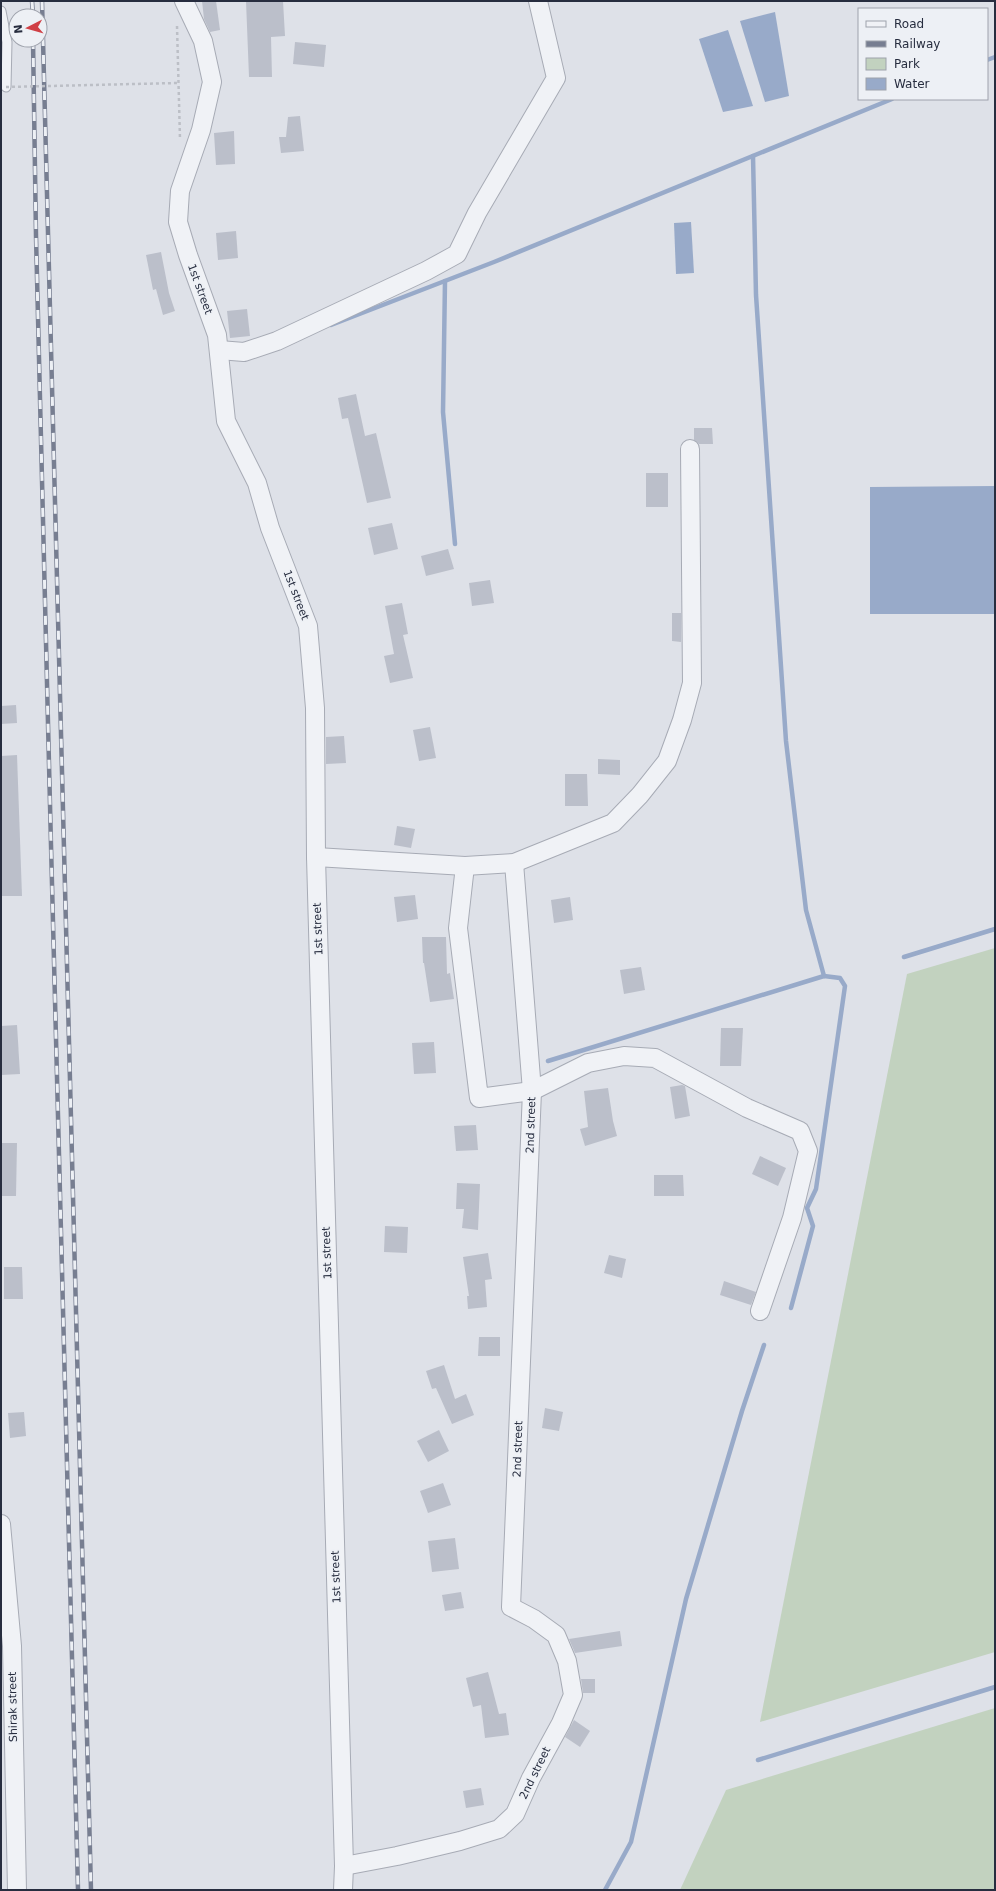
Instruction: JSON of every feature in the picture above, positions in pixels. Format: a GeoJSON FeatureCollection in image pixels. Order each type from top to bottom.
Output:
{"type":"FeatureCollection","features":[{"type":"Feature","properties":{"kind":"street","name":"1st street"},"geometry":{"type":"LineString","coordinates":[[184,1],[204,41],[212,82],[201,130],[180,191],[178,222],[188,255],[217,335],[226,421],[257,483],[270,528],[308,626],[315,708],[316,857],[344,1866],[343,1890]]}},
{"type":"Feature","properties":{"kind":"street"},"geometry":{"type":"LineString","coordinates":[[219,350],[244,352],[277,341],[426,271],[457,254],[476,213],[556,78],[538,1]]}},
{"type":"Feature","properties":{"kind":"street"},"geometry":{"type":"LineString","coordinates":[[316,857],[465,866],[514,863],[613,823],[640,795],[667,761],[682,720],[692,683],[690,449]]}},
{"type":"Feature","properties":{"kind":"street","name":"2nd street"},"geometry":{"type":"LineString","coordinates":[[344,1866],[425,1850],[500,1829],[515,1814],[531,1778],[561,1723],[573,1695],[567,1661],[556,1635],[534,1619],[511,1607],[532,1091],[514,863]]}},
{"type":"Feature","properties":{"kind":"street"},"geometry":{"type":"LineString","coordinates":[[465,866],[458,928],[479,1098],[532,1091],[588,1063],[624,1056],[655,1058],[747,1108],[800,1131],[808,1152],[792,1218],[760,1311]]}},
{"type":"Feature","properties":{"kind":"street","name":"Shirak street"},"geometry":{"type":"LineString","coordinates":[[1,1524],[17,1890]]}},
{"type":"Feature","properties":{"kind":"lane"},"geometry":{"type":"LineString","coordinates":[[1,11],[7,42],[6,87]]}},
{"type":"Feature","properties":{"kind":"path"},"geometry":{"type":"LineString","coordinates":[[177,22],[180,144]]}},
{"type":"Feature","properties":{"kind":"path"},"geometry":{"type":"LineString","coordinates":[[6,87],[178,83]]}},
{"type":"Feature","properties":{"kind":"green space"},"geometry":{"type":"Polygon","coordinates":[[[995,948],[995,1652],[760,1722],[907,974],[995,948]]]}},
{"type":"Feature","properties":{"kind":"green space"},"geometry":{"type":"Polygon","coordinates":[[[995,1708],[995,1890],[680,1890],[726,1790],[995,1708]]]}},
{"type":"Feature","properties":{"kind":"water"},"geometry":{"type":"Polygon","coordinates":[[[775,12],[789,96],[765,102],[740,21],[775,12]]]}},
{"type":"Feature","properties":{"kind":"water"},"geometry":{"type":"Polygon","coordinates":[[[728,30],[753,106],[723,112],[699,39],[728,30]]]}},
{"type":"Feature","properties":{"kind":"water"},"geometry":{"type":"Polygon","coordinates":[[[691,222],[694,273],[676,274],[674,223],[691,222]]]}},
{"type":"Feature","properties":{"kind":"water"},"geometry":{"type":"Polygon","coordinates":[[[995,486],[995,614],[870,614],[870,487],[995,486]]]}},
{"type":"Feature","properties":{"kind":"building"},"geometry":{"type":"Polygon","coordinates":[[[202,1],[216,1],[220,30],[210,32],[204,19],[202,1]]]}},
{"type":"Feature","properties":{"kind":"building"},"geometry":{"type":"Polygon","coordinates":[[[246,1],[283,1],[285,36],[271,37],[272,77],[249,77],[246,1]]]}},
{"type":"Feature","properties":{"kind":"building"},"geometry":{"type":"Polygon","coordinates":[[[295,42],[326,45],[324,67],[293,64],[295,42]]]}},
{"type":"Feature","properties":{"kind":"building"},"geometry":{"type":"Polygon","coordinates":[[[300,116],[304,151],[281,153],[279,137],[286,137],[288,117],[300,116]]]}},
{"type":"Feature","properties":{"kind":"building"},"geometry":{"type":"Polygon","coordinates":[[[234,131],[235,164],[216,165],[214,133],[234,131]]]}},
{"type":"Feature","properties":{"kind":"building"},"geometry":{"type":"Polygon","coordinates":[[[236,231],[238,258],[218,260],[216,233],[236,231]]]}},
{"type":"Feature","properties":{"kind":"building"},"geometry":{"type":"Polygon","coordinates":[[[161,252],[169,293],[175,311],[163,315],[156,289],[153,290],[146,255],[161,252]]]}},
{"type":"Feature","properties":{"kind":"building"},"geometry":{"type":"Polygon","coordinates":[[[247,309],[250,336],[230,338],[227,311],[247,309]]]}},
{"type":"Feature","properties":{"kind":"building"},"geometry":{"type":"Polygon","coordinates":[[[356,394],[365,436],[376,433],[391,498],[367,503],[348,418],[342,419],[338,398],[356,394]]]}},
{"type":"Feature","properties":{"kind":"building"},"geometry":{"type":"Polygon","coordinates":[[[694,428],[712,428],[713,444],[699,444],[694,440],[694,428]]]}},
{"type":"Feature","properties":{"kind":"building"},"geometry":{"type":"Polygon","coordinates":[[[646,473],[668,473],[668,507],[646,507],[646,473]]]}},
{"type":"Feature","properties":{"kind":"building"},"geometry":{"type":"Polygon","coordinates":[[[392,523],[398,549],[374,555],[368,528],[392,523]]]}},
{"type":"Feature","properties":{"kind":"building"},"geometry":{"type":"Polygon","coordinates":[[[448,549],[454,569],[426,576],[421,556],[448,549]]]}},
{"type":"Feature","properties":{"kind":"building"},"geometry":{"type":"Polygon","coordinates":[[[490,580],[494,603],[472,606],[469,583],[490,580]]]}},
{"type":"Feature","properties":{"kind":"building"},"geometry":{"type":"Polygon","coordinates":[[[402,603],[408,634],[403,635],[413,678],[390,683],[384,656],[394,654],[385,606],[402,603]]]}},
{"type":"Feature","properties":{"kind":"building"},"geometry":{"type":"Polygon","coordinates":[[[672,613],[681,613],[681,642],[672,641],[672,613]]]}},
{"type":"Feature","properties":{"kind":"building"},"geometry":{"type":"Polygon","coordinates":[[[16,705],[17,723],[1,724],[1,706],[16,705]]]}},
{"type":"Feature","properties":{"kind":"building"},"geometry":{"type":"Polygon","coordinates":[[[430,727],[436,758],[419,761],[413,730],[430,727]]]}},
{"type":"Feature","properties":{"kind":"building"},"geometry":{"type":"Polygon","coordinates":[[[344,736],[346,763],[326,764],[326,737],[344,736]]]}},
{"type":"Feature","properties":{"kind":"building"},"geometry":{"type":"Polygon","coordinates":[[[17,755],[22,896],[1,896],[1,756],[17,755]]]}},
{"type":"Feature","properties":{"kind":"building"},"geometry":{"type":"Polygon","coordinates":[[[598,759],[620,760],[620,775],[598,774],[598,759]]]}},
{"type":"Feature","properties":{"kind":"building"},"geometry":{"type":"Polygon","coordinates":[[[565,774],[587,774],[588,806],[565,806],[565,774]]]}},
{"type":"Feature","properties":{"kind":"building"},"geometry":{"type":"Polygon","coordinates":[[[397,826],[415,829],[411,848],[394,845],[397,826]]]}},
{"type":"Feature","properties":{"kind":"building"},"geometry":{"type":"Polygon","coordinates":[[[415,895],[418,919],[397,922],[394,897],[415,895]]]}},
{"type":"Feature","properties":{"kind":"building"},"geometry":{"type":"Polygon","coordinates":[[[570,897],[573,920],[554,923],[551,900],[570,897]]]}},
{"type":"Feature","properties":{"kind":"building"},"geometry":{"type":"Polygon","coordinates":[[[422,937],[446,937],[447,974],[450,973],[454,999],[430,1002],[423,963],[422,937]]]}},
{"type":"Feature","properties":{"kind":"building"},"geometry":{"type":"Polygon","coordinates":[[[641,967],[645,990],[624,994],[620,970],[641,967]]]}},
{"type":"Feature","properties":{"kind":"building"},"geometry":{"type":"Polygon","coordinates":[[[17,1025],[20,1074],[1,1075],[1,1026],[17,1025]]]}},
{"type":"Feature","properties":{"kind":"building"},"geometry":{"type":"Polygon","coordinates":[[[721,1028],[743,1028],[741,1066],[720,1066],[721,1028]]]}},
{"type":"Feature","properties":{"kind":"building"},"geometry":{"type":"Polygon","coordinates":[[[434,1042],[436,1073],[414,1074],[412,1043],[434,1042]]]}},
{"type":"Feature","properties":{"kind":"building"},"geometry":{"type":"Polygon","coordinates":[[[685,1086],[690,1116],[675,1119],[670,1087],[685,1086]]]}},
{"type":"Feature","properties":{"kind":"building"},"geometry":{"type":"Polygon","coordinates":[[[608,1088],[617,1136],[585,1146],[580,1129],[588,1127],[584,1091],[608,1088]]]}},
{"type":"Feature","properties":{"kind":"building"},"geometry":{"type":"Polygon","coordinates":[[[476,1125],[478,1150],[456,1151],[454,1126],[476,1125]]]}},
{"type":"Feature","properties":{"kind":"building"},"geometry":{"type":"Polygon","coordinates":[[[1,1143],[17,1143],[16,1196],[1,1196],[1,1143]]]}},
{"type":"Feature","properties":{"kind":"building"},"geometry":{"type":"Polygon","coordinates":[[[760,1156],[786,1168],[778,1186],[752,1174],[760,1156]]]}},
{"type":"Feature","properties":{"kind":"building"},"geometry":{"type":"Polygon","coordinates":[[[654,1175],[683,1175],[684,1196],[654,1196],[654,1175]]]}},
{"type":"Feature","properties":{"kind":"building"},"geometry":{"type":"Polygon","coordinates":[[[457,1183],[480,1184],[478,1230],[462,1228],[464,1209],[456,1209],[457,1183]]]}},
{"type":"Feature","properties":{"kind":"building"},"geometry":{"type":"Polygon","coordinates":[[[385,1226],[408,1227],[407,1253],[384,1252],[385,1226]]]}},
{"type":"Feature","properties":{"kind":"building"},"geometry":{"type":"Polygon","coordinates":[[[488,1253],[492,1279],[485,1280],[487,1307],[468,1309],[467,1296],[469,1296],[463,1257],[488,1253]]]}},
{"type":"Feature","properties":{"kind":"building"},"geometry":{"type":"Polygon","coordinates":[[[609,1255],[626,1259],[622,1278],[604,1273],[609,1255]]]}},
{"type":"Feature","properties":{"kind":"building"},"geometry":{"type":"Polygon","coordinates":[[[4,1267],[22,1267],[23,1299],[4,1299],[4,1267]]]}},
{"type":"Feature","properties":{"kind":"building"},"geometry":{"type":"Polygon","coordinates":[[[724,1281],[756,1292],[751,1305],[720,1295],[724,1281]]]}},
{"type":"Feature","properties":{"kind":"building"},"geometry":{"type":"Polygon","coordinates":[[[479,1337],[500,1337],[500,1356],[478,1356],[479,1337]]]}},
{"type":"Feature","properties":{"kind":"building"},"geometry":{"type":"Polygon","coordinates":[[[444,1365],[455,1399],[466,1394],[474,1415],[452,1424],[436,1388],[432,1389],[426,1371],[444,1365]]]}},
{"type":"Feature","properties":{"kind":"building"},"geometry":{"type":"Polygon","coordinates":[[[545,1408],[563,1412],[559,1431],[542,1428],[545,1408]]]}},
{"type":"Feature","properties":{"kind":"building"},"geometry":{"type":"Polygon","coordinates":[[[24,1412],[26,1436],[10,1438],[8,1413],[24,1412]]]}},
{"type":"Feature","properties":{"kind":"building"},"geometry":{"type":"Polygon","coordinates":[[[439,1430],[449,1451],[428,1462],[417,1441],[439,1430]]]}},
{"type":"Feature","properties":{"kind":"building"},"geometry":{"type":"Polygon","coordinates":[[[443,1483],[451,1505],[428,1513],[420,1491],[443,1483]]]}},
{"type":"Feature","properties":{"kind":"building"},"geometry":{"type":"Polygon","coordinates":[[[455,1538],[459,1569],[432,1572],[428,1541],[455,1538]]]}},
{"type":"Feature","properties":{"kind":"building"},"geometry":{"type":"Polygon","coordinates":[[[461,1592],[464,1608],[445,1611],[442,1595],[461,1592]]]}},
{"type":"Feature","properties":{"kind":"building"},"geometry":{"type":"Polygon","coordinates":[[[620,1631],[622,1646],[575,1653],[569,1639],[620,1631]]]}},
{"type":"Feature","properties":{"kind":"building"},"geometry":{"type":"Polygon","coordinates":[[[488,1672],[499,1714],[506,1713],[509,1735],[485,1738],[481,1705],[473,1707],[466,1678],[488,1672]]]}},
{"type":"Feature","properties":{"kind":"building"},"geometry":{"type":"Polygon","coordinates":[[[581,1679],[595,1679],[595,1693],[583,1693],[581,1679]]]}},
{"type":"Feature","properties":{"kind":"building"},"geometry":{"type":"Polygon","coordinates":[[[574,1720],[590,1731],[580,1747],[565,1737],[574,1720]]]}},
{"type":"Feature","properties":{"kind":"building"},"geometry":{"type":"Polygon","coordinates":[[[481,1788],[484,1805],[466,1808],[463,1791],[481,1788]]]}},
{"type":"Feature","properties":{"kind":"waterway"},"geometry":{"type":"LineString","coordinates":[[988,60],[995,57]]}},
{"type":"Feature","properties":{"kind":"waterway"},"geometry":{"type":"LineString","coordinates":[[331,325],[494,262],[890,100]]}},
{"type":"Feature","properties":{"kind":"waterway"},"geometry":{"type":"LineString","coordinates":[[753,156],[756,295],[786,741],[806,910],[824,976]]}},
{"type":"Feature","properties":{"kind":"waterway"},"geometry":{"type":"LineString","coordinates":[[445,281],[443,412],[455,544]]}},
{"type":"Feature","properties":{"kind":"waterway"},"geometry":{"type":"LineString","coordinates":[[904,957],[995,929]]}},
{"type":"Feature","properties":{"kind":"waterway"},"geometry":{"type":"LineString","coordinates":[[548,1061],[824,976],[840,978],[845,986],[816,1189],[807,1208],[813,1226],[791,1308]]}},
{"type":"Feature","properties":{"kind":"waterway"},"geometry":{"type":"LineString","coordinates":[[605,1890],[631,1842],[686,1599],[742,1411],[764,1345]]}},
{"type":"Feature","properties":{"kind":"waterway"},"geometry":{"type":"LineString","coordinates":[[758,1760],[995,1687]]}},
{"type":"Feature","properties":{"kind":"railway"},"geometry":{"type":"LineString","coordinates":[[32,1],[32,8]]}},
{"type":"Feature","properties":{"kind":"railway"},"geometry":{"type":"LineString","coordinates":[[42,1],[91,1890]]}},
{"type":"Feature","properties":{"kind":"railway"},"geometry":{"type":"LineString","coordinates":[[33,48],[36,236],[78,1890]]}}]}
